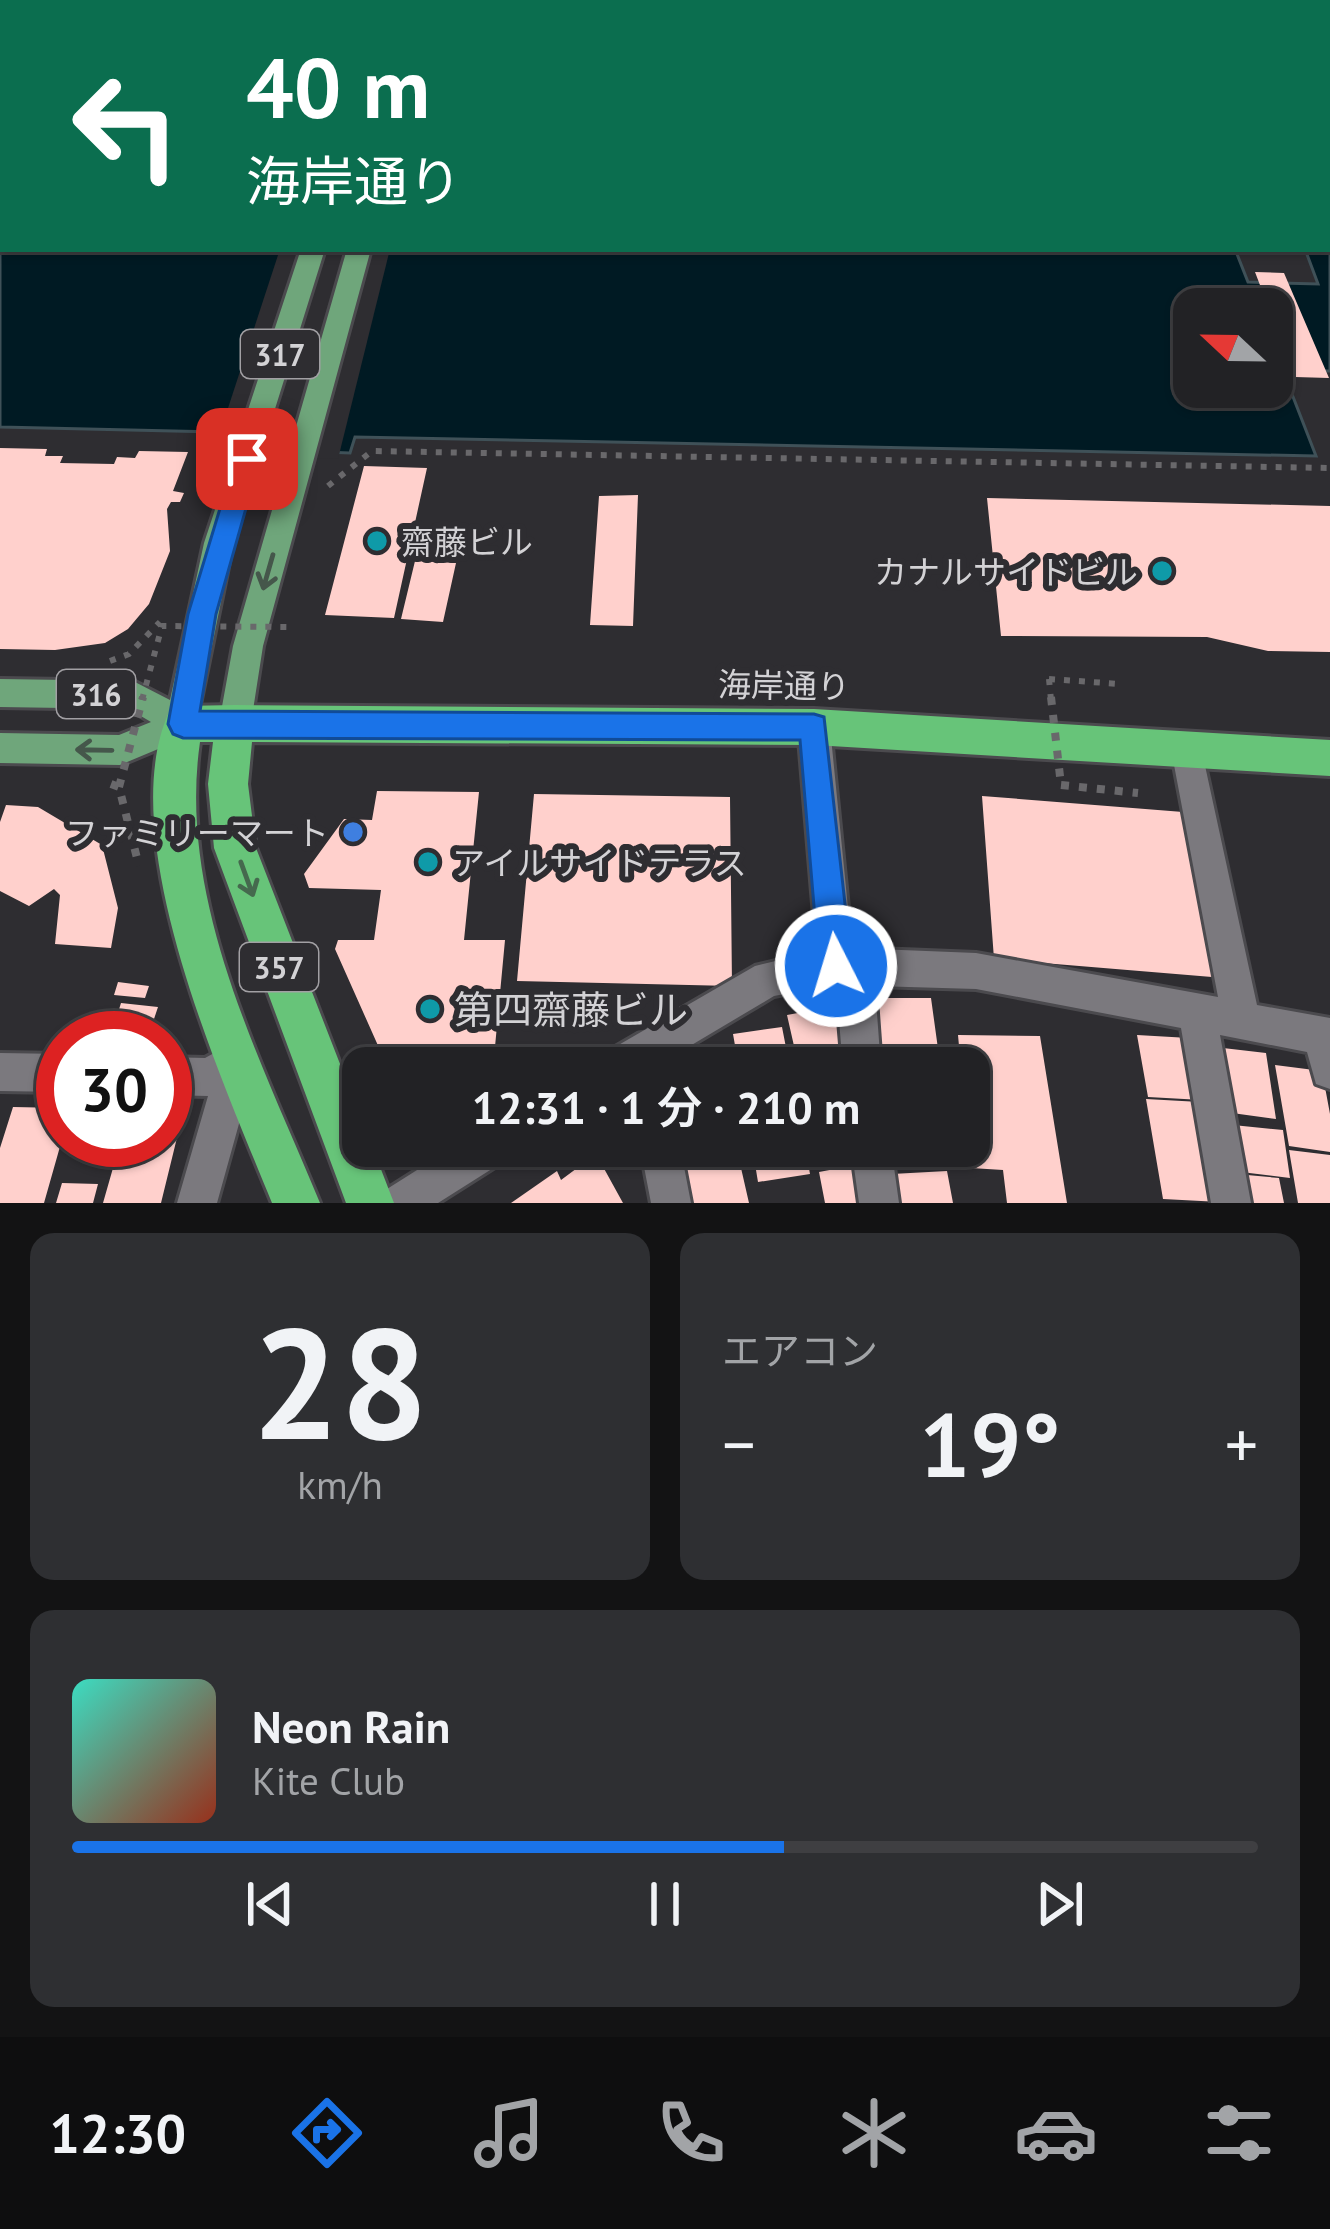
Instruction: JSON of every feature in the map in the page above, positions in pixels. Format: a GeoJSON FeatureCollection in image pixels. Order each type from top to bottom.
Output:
{"type":"FeatureCollection","features":[{"type":"Feature","properties":{"kind":"highway","name":"357"},"geometry":{"type":"LineString","coordinates":[[235,723],[228,784],[235,848],[370,1203]]}},
{"type":"Feature","properties":{"kind":"highway","name":"海岸通り"},"geometry":{"type":"LineString","coordinates":[[183,724],[814,727],[1330,758]]}},
{"type":"Feature","properties":{"kind":"highway","name":"357"},"geometry":{"type":"LineString","coordinates":[[183,724],[175,792],[179,860],[197,946],[296,1203]]}},
{"type":"Feature","properties":{"kind":"main road","name":"317"},"geometry":{"type":"LineString","coordinates":[[183,724],[202,614],[312,252]]}},
{"type":"Feature","properties":{"kind":"main road","name":"317"},"geometry":{"type":"LineString","coordinates":[[235,723],[248,646],[358,252]]}},
{"type":"Feature","properties":{"kind":"main road","name":"316"},"geometry":{"type":"LineString","coordinates":[[0,693],[134,694],[183,724]]}},
{"type":"Feature","properties":{"kind":"main road","name":"316"},"geometry":{"type":"LineString","coordinates":[[0,748],[120,750],[183,724]]}},
{"type":"Feature","properties":{"kind":"street"},"geometry":{"type":"LineString","coordinates":[[814,727],[859,1047]]}},
{"type":"Feature","properties":{"kind":"street"},"geometry":{"type":"LineString","coordinates":[[1187,748],[1241,1019]]}},
{"type":"Feature","properties":{"kind":"street"},"geometry":{"type":"LineString","coordinates":[[661,1047],[768,980],[846,966],[976,971],[1241,1019],[1328,1047]]}},
{"type":"Feature","properties":{"kind":"street"},"geometry":{"type":"LineString","coordinates":[[1197,1012],[1231,1203]]}},
{"type":"Feature","properties":{"kind":"street"},"geometry":{"type":"LineString","coordinates":[[192,1077],[210,1077],[238,1059]]}},
{"type":"Feature","properties":{"kind":"street"},"geometry":{"type":"LineString","coordinates":[[197,1203],[238,1059]]}},
{"type":"Feature","properties":{"kind":"street"},"geometry":{"type":"LineString","coordinates":[[0,1072],[36,1073]]}},
{"type":"Feature","properties":{"kind":"street"},"geometry":{"type":"LineString","coordinates":[[401,1203],[458,1167]]}},
{"type":"Feature","properties":{"kind":"street"},"geometry":{"type":"LineString","coordinates":[[664,1167],[671,1203]]}},
{"type":"Feature","properties":{"kind":"street"},"geometry":{"type":"LineString","coordinates":[[874,1167],[879,1203]]}},
{"type":"Feature","properties":{"kind":"path"},"geometry":{"type":"LineString","coordinates":[[328,485],[372,452],[1330,468]]}},
{"type":"Feature","properties":{"kind":"path"},"geometry":{"type":"LineString","coordinates":[[95,666],[129,654],[161,624],[288,628]]}},
{"type":"Feature","properties":{"kind":"path"},"geometry":{"type":"LineString","coordinates":[[140,866],[118,787],[161,624]]}},
{"type":"Feature","properties":{"kind":"path"},"geometry":{"type":"LineString","coordinates":[[1120,684],[1049,679],[1061,785],[1138,793]]}},
{"type":"Feature","properties":{"kind":"path"},"geometry":{"type":"LineString","coordinates":[[100,781],[118,787]]}},
{"type":"Feature","properties":{"kind":"water"},"geometry":{"type":"Polygon","coordinates":[[[0,252],[1236,252],[1248,282],[1318,284],[1306,252],[1330,252],[1330,371],[1293,371],[1293,288],[1173,288],[1173,408],[1293,408],[1293,397],[1316,456],[355,437],[350,453],[212,448],[216,432],[0,427],[0,252]]]}},
{"type":"Feature","properties":{"kind":"pier"},"geometry":{"type":"Polygon","coordinates":[[[279,252],[389,252],[338,459],[213,454],[279,252]]]}},
{"type":"Feature","properties":{"kind":"building"},"geometry":{"type":"Polygon","coordinates":[[[1255,272],[1284,273],[1290,288],[1261,288],[1255,272]]]}},
{"type":"Feature","properties":{"kind":"building"},"geometry":{"type":"Polygon","coordinates":[[[1293,294],[1329,378],[1295,377],[1293,372],[1293,294]]]}},
{"type":"Feature","properties":{"kind":"building"},"geometry":{"type":"Polygon","coordinates":[[[0,448],[47,449],[45,456],[63,456],[60,463],[114,464],[117,457],[135,458],[139,451],[188,452],[173,491],[184,493],[180,502],[171,502],[167,509],[170,551],[149,604],[128,629],[105,643],[55,650],[0,649],[0,448]]]}},
{"type":"Feature","properties":{"kind":"building","name":"齋藤ビル"},"geometry":{"type":"Polygon","coordinates":[[[364,466],[427,468],[394,618],[325,615],[364,466]]]}},
{"type":"Feature","properties":{"kind":"building"},"geometry":{"type":"Polygon","coordinates":[[[638,495],[633,626],[590,625],[599,496],[638,495]]]}},
{"type":"Feature","properties":{"kind":"building","name":"カナルサイドビル"},"geometry":{"type":"Polygon","coordinates":[[[987,498],[1330,506],[1330,652],[1268,651],[1207,637],[1001,636],[987,498]]]}},
{"type":"Feature","properties":{"kind":"building"},"geometry":{"type":"Polygon","coordinates":[[[415,561],[456,563],[443,622],[401,619],[415,561]]]}},
{"type":"Feature","properties":{"kind":"building"},"geometry":{"type":"Polygon","coordinates":[[[377,791],[479,792],[464,940],[505,940],[495,1047],[379,1047],[335,949],[338,940],[374,940],[381,890],[309,888],[304,874],[344,819],[372,820],[377,791]]]}},
{"type":"Feature","properties":{"kind":"building"},"geometry":{"type":"Polygon","coordinates":[[[534,794],[730,797],[732,986],[517,981],[534,794]]]}},
{"type":"Feature","properties":{"kind":"building"},"geometry":{"type":"Polygon","coordinates":[[[982,796],[1183,812],[1212,977],[994,959],[982,796]]]}},
{"type":"Feature","properties":{"kind":"building"},"geometry":{"type":"Polygon","coordinates":[[[6,805],[38,807],[102,845],[118,908],[111,948],[55,944],[60,895],[54,889],[29,906],[0,891],[0,822],[6,805]]]}},
{"type":"Feature","properties":{"kind":"building"},"geometry":{"type":"Polygon","coordinates":[[[118,982],[149,986],[145,998],[114,995],[118,982]]]}},
{"type":"Feature","properties":{"kind":"building"},"geometry":{"type":"Polygon","coordinates":[[[875,998],[931,998],[938,1047],[880,1047],[875,998]]]}},
{"type":"Feature","properties":{"kind":"building"},"geometry":{"type":"Polygon","coordinates":[[[121,1003],[158,1007],[157,1011],[118,1011],[121,1003]]]}},
{"type":"Feature","properties":{"kind":"building"},"geometry":{"type":"Polygon","coordinates":[[[841,1005],[845,1047],[794,1047],[787,1015],[841,1005]]]}},
{"type":"Feature","properties":{"kind":"building"},"geometry":{"type":"Polygon","coordinates":[[[782,1027],[786,1047],[735,1047],[733,1034],[782,1027]]]}},
{"type":"Feature","properties":{"kind":"building"},"geometry":{"type":"Polygon","coordinates":[[[958,1035],[1040,1036],[1067,1203],[1007,1203],[1003,1170],[971,1168],[990,1167],[990,1047],[959,1047],[958,1035]]]}},
{"type":"Feature","properties":{"kind":"building"},"geometry":{"type":"Polygon","coordinates":[[[1137,1035],[1189,1038],[1202,1100],[1148,1097],[1137,1035]]]}},
{"type":"Feature","properties":{"kind":"building"},"geometry":{"type":"Polygon","coordinates":[[[1223,1048],[1266,1053],[1276,1119],[1232,1113],[1223,1048]]]}},
{"type":"Feature","properties":{"kind":"building"},"geometry":{"type":"Polygon","coordinates":[[[1275,1065],[1322,1071],[1330,1114],[1330,1152],[1289,1146],[1275,1065]]]}},
{"type":"Feature","properties":{"kind":"building"},"geometry":{"type":"Polygon","coordinates":[[[1146,1099],[1200,1102],[1220,1202],[1163,1199],[1146,1099]]]}},
{"type":"Feature","properties":{"kind":"building"},"geometry":{"type":"Polygon","coordinates":[[[13,1107],[36,1107],[36,1167],[54,1167],[44,1203],[0,1203],[0,1148],[13,1107]]]}},
{"type":"Feature","properties":{"kind":"building"},"geometry":{"type":"Polygon","coordinates":[[[1233,1125],[1283,1130],[1290,1178],[1241,1172],[1233,1125]]]}},
{"type":"Feature","properties":{"kind":"building"},"geometry":{"type":"Polygon","coordinates":[[[1289,1150],[1330,1155],[1330,1203],[1298,1203],[1289,1150]]]}},
{"type":"Feature","properties":{"kind":"building"},"geometry":{"type":"Polygon","coordinates":[[[113,1167],[170,1167],[161,1203],[103,1203],[113,1167]]]}},
{"type":"Feature","properties":{"kind":"building"},"geometry":{"type":"Polygon","coordinates":[[[578,1167],[603,1167],[623,1203],[511,1203],[557,1171],[561,1180],[578,1167]]]}},
{"type":"Feature","properties":{"kind":"building"},"geometry":{"type":"Polygon","coordinates":[[[685,1167],[741,1167],[749,1203],[692,1203],[685,1167]]]}},
{"type":"Feature","properties":{"kind":"building"},"geometry":{"type":"Polygon","coordinates":[[[756,1167],[809,1167],[810,1174],[758,1182],[756,1167]]]}},
{"type":"Feature","properties":{"kind":"building"},"geometry":{"type":"Polygon","coordinates":[[[856,1167],[865,1203],[825,1203],[819,1172],[856,1167]]]}},
{"type":"Feature","properties":{"kind":"building"},"geometry":{"type":"Polygon","coordinates":[[[947,1171],[953,1203],[896,1203],[892,1174],[947,1171]]]}},
{"type":"Feature","properties":{"kind":"building"},"geometry":{"type":"Polygon","coordinates":[[[1236,1174],[1279,1178],[1284,1203],[1241,1203],[1236,1174]]]}},
{"type":"Feature","properties":{"kind":"building"},"geometry":{"type":"Polygon","coordinates":[[[62,1183],[98,1184],[93,1203],[56,1203],[62,1183]]]}},
{"type":"Feature","properties":{"kind":"place","name":"齋藤ビル"},"geometry":{"type":"Point","coordinates":[377,541]}},
{"type":"Feature","properties":{"kind":"place","name":"カナルサイドビル"},"geometry":{"type":"Point","coordinates":[1162,571]}},
{"type":"Feature","properties":{"kind":"place","name":"ファミリーマート"},"geometry":{"type":"Point","coordinates":[353,832]}},
{"type":"Feature","properties":{"kind":"place","name":"アイルサイドテラス"},"geometry":{"type":"Point","coordinates":[428,862]}},
{"type":"Feature","properties":{"kind":"place","name":"第四齋藤ビル"},"geometry":{"type":"Point","coordinates":[430,1009]}},
{"type":"Feature","properties":{"kind":"route"},"geometry":{"type":"LineString","coordinates":[[247,459],[214,563],[189,672],[183,724],[814,727],[836,966]]}}]}
